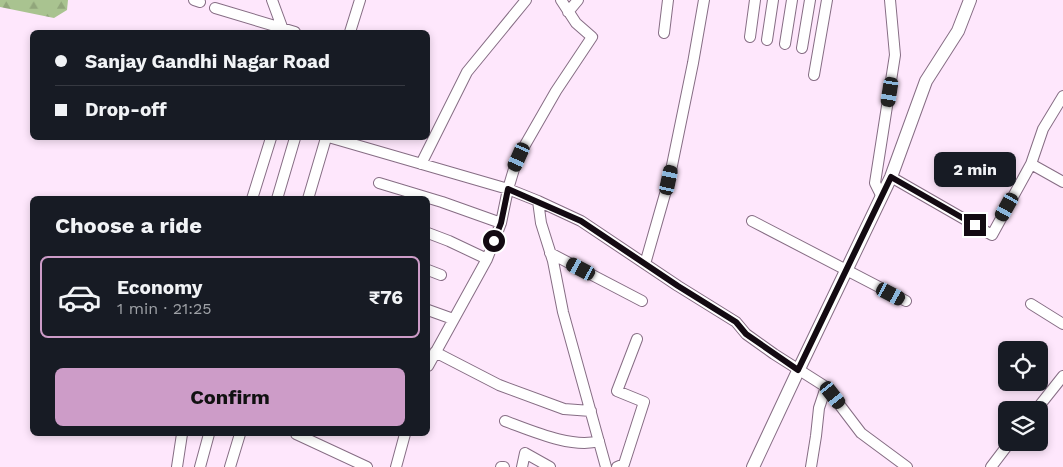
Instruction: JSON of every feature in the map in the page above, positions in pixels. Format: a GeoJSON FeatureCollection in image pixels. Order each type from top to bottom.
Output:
{"type":"FeatureCollection","features":[{"type":"Feature","properties":{"kind":"street"},"geometry":{"type":"LineString","coordinates":[[272,0],[282,27]]}},
{"type":"Feature","properties":{"kind":"street"},"geometry":{"type":"LineString","coordinates":[[351,30],[360,0]]}},
{"type":"Feature","properties":{"kind":"street"},"geometry":{"type":"LineString","coordinates":[[431,131],[467,72],[526,0]]}},
{"type":"Feature","properties":{"kind":"street"},"geometry":{"type":"LineString","coordinates":[[561,0],[576,23],[592,37],[556,91],[525,145],[514,169],[501,223],[487,259],[432,353],[499,385],[564,409],[591,411]]}},
{"type":"Feature","properties":{"kind":"street"},"geometry":{"type":"LineString","coordinates":[[568,12],[578,0]]}},
{"type":"Feature","properties":{"kind":"street"},"geometry":{"type":"LineString","coordinates":[[664,33],[668,0]]}},
{"type":"Feature","properties":{"kind":"street"},"geometry":{"type":"LineString","coordinates":[[645,264],[669,180],[704,0]]}},
{"type":"Feature","properties":{"kind":"street"},"geometry":{"type":"LineString","coordinates":[[750,37],[755,0]]}},
{"type":"Feature","properties":{"kind":"street"},"geometry":{"type":"LineString","coordinates":[[767,40],[773,0]]}},
{"type":"Feature","properties":{"kind":"street"},"geometry":{"type":"LineString","coordinates":[[786,44],[792,0]]}},
{"type":"Feature","properties":{"kind":"street"},"geometry":{"type":"LineString","coordinates":[[802,48],[810,0]]}},
{"type":"Feature","properties":{"kind":"street"},"geometry":{"type":"LineString","coordinates":[[814,76],[827,0]]}},
{"type":"Feature","properties":{"kind":"street"},"geometry":{"type":"LineString","coordinates":[[881,195],[875,182],[895,55],[890,0]]}},
{"type":"Feature","properties":{"kind":"street"},"geometry":{"type":"LineString","coordinates":[[753,467],[891,177],[926,81],[958,31],[970,0]]}},
{"type":"Feature","properties":{"kind":"street"},"geometry":{"type":"LineString","coordinates":[[215,8],[290,30]]}},
{"type":"Feature","properties":{"kind":"street"},"geometry":{"type":"LineString","coordinates":[[891,177],[992,235],[1031,164],[1042,129],[1063,96]]}},
{"type":"Feature","properties":{"kind":"street"},"geometry":{"type":"LineString","coordinates":[[253,196],[271,140]]}},
{"type":"Feature","properties":{"kind":"street"},"geometry":{"type":"LineString","coordinates":[[278,196],[294,140]]}},
{"type":"Feature","properties":{"kind":"street"},"geometry":{"type":"LineString","coordinates":[[310,196],[325,140]]}},
{"type":"Feature","properties":{"kind":"street"},"geometry":{"type":"LineString","coordinates":[[339,140],[508,189],[581,221],[736,322],[746,334],[826,387],[861,432],[907,467]]}},
{"type":"Feature","properties":{"kind":"street"},"geometry":{"type":"LineString","coordinates":[[421,164],[428,140]]}},
{"type":"Feature","properties":{"kind":"street"},"geometry":{"type":"LineString","coordinates":[[1031,164],[1063,182]]}},
{"type":"Feature","properties":{"kind":"street"},"geometry":{"type":"LineString","coordinates":[[379,183],[422,196]]}},
{"type":"Feature","properties":{"kind":"street"},"geometry":{"type":"LineString","coordinates":[[430,198],[501,223]]}},
{"type":"Feature","properties":{"kind":"street"},"geometry":{"type":"LineString","coordinates":[[538,201],[541,222],[563,312],[606,467]]}},
{"type":"Feature","properties":{"kind":"street"},"geometry":{"type":"LineString","coordinates":[[752,221],[906,302]]}},
{"type":"Feature","properties":{"kind":"street"},"geometry":{"type":"LineString","coordinates":[[430,234],[487,259]]}},
{"type":"Feature","properties":{"kind":"street"},"geometry":{"type":"LineString","coordinates":[[550,253],[642,301]]}},
{"type":"Feature","properties":{"kind":"street"},"geometry":{"type":"LineString","coordinates":[[430,271],[441,275]]}},
{"type":"Feature","properties":{"kind":"street"},"geometry":{"type":"LineString","coordinates":[[1031,304],[1063,324]]}},
{"type":"Feature","properties":{"kind":"street"},"geometry":{"type":"LineString","coordinates":[[430,311],[453,319]]}},
{"type":"Feature","properties":{"kind":"street"},"geometry":{"type":"LineString","coordinates":[[617,467],[624,464],[644,402],[617,391],[637,339]]}},
{"type":"Feature","properties":{"kind":"street"},"geometry":{"type":"LineString","coordinates":[[1043,401],[1063,376]]}},
{"type":"Feature","properties":{"kind":"street"},"geometry":{"type":"LineString","coordinates":[[810,467],[819,408],[826,387]]}},
{"type":"Feature","properties":{"kind":"street"},"geometry":{"type":"LineString","coordinates":[[505,420],[527,431],[552,438],[589,444],[599,441]]}},
{"type":"Feature","properties":{"kind":"street"},"geometry":{"type":"LineString","coordinates":[[178,467],[182,436]]}},
{"type":"Feature","properties":{"kind":"street"},"geometry":{"type":"LineString","coordinates":[[200,467],[208,436]]}},
{"type":"Feature","properties":{"kind":"street"},"geometry":{"type":"LineString","coordinates":[[230,467],[239,436]]}},
{"type":"Feature","properties":{"kind":"street"},"geometry":{"type":"LineString","coordinates":[[300,436],[367,467]]}},
{"type":"Feature","properties":{"kind":"street"},"geometry":{"type":"LineString","coordinates":[[396,467],[404,436]]}},
{"type":"Feature","properties":{"kind":"street"},"geometry":{"type":"LineString","coordinates":[[991,467],[1003,451]]}},
{"type":"Feature","properties":{"kind":"street"},"geometry":{"type":"LineString","coordinates":[[522,467],[525,453],[550,467]]}},
{"type":"Feature","properties":{"kind":"green space"},"geometry":{"type":"Polygon","coordinates":[[[0,0],[68,0],[67,10],[54,18],[0,7],[0,0]]]}},
{"type":"Feature","properties":{"kind":"route"},"geometry":{"type":"LineString","coordinates":[[494,241],[501,223],[508,189],[538,201],[581,221],[678,286],[736,322],[746,334],[798,370],[891,177],[975,225]]}}]}
